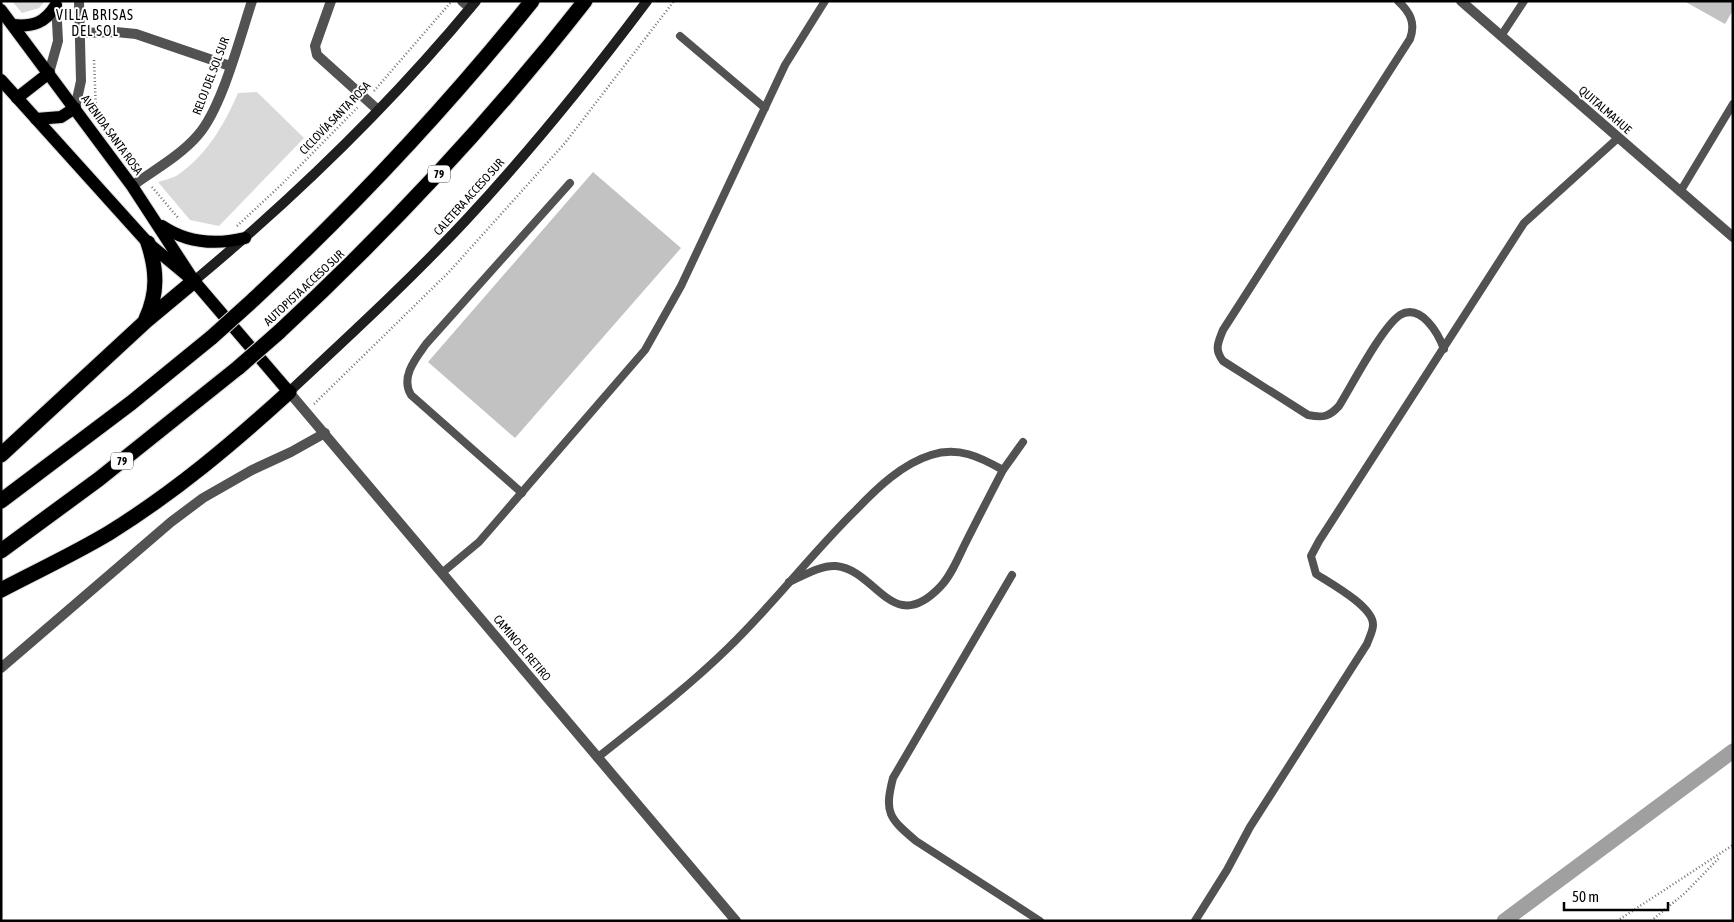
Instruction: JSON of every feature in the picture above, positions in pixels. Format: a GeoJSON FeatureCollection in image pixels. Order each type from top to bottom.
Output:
{"type":"FeatureCollection","features":[{"type":"Feature","properties":{"kind":"highway","name":"AUTOPISTA ACCESO SUR"},"geometry":{"type":"LineString","coordinates":[[1,501],[124,409],[212,337],[253,300],[384,173],[464,83],[532,1]]}},
{"type":"Feature","properties":{"kind":"highway","name":"AUTOPISTA ACCESO SUR"},"geometry":{"type":"LineString","coordinates":[[1,551],[106,474],[239,367],[279,332],[372,243],[453,159],[525,76],[584,1]]}},
{"type":"Feature","properties":{"kind":"highway"},"geometry":{"type":"LineString","coordinates":[[146,320],[156,284],[154,263],[148,244]]}},
{"type":"Feature","properties":{"kind":"highway"},"geometry":{"type":"LineString","coordinates":[[1,455],[146,320],[194,281]]}},
{"type":"Feature","properties":{"kind":"highway"},"geometry":{"type":"LineString","coordinates":[[1,590],[79,550],[140,513],[201,470],[289,392]]}},
{"type":"Feature","properties":{"kind":"main road","name":"CALETERA ACCESO SUR"},"geometry":{"type":"LineString","coordinates":[[289,392],[386,302],[467,219],[563,108],[647,1]]}},
{"type":"Feature","properties":{"kind":"main road"},"geometry":{"type":"LineString","coordinates":[[13,25],[29,26],[39,23],[49,16],[56,3]]}},
{"type":"Feature","properties":{"kind":"main road"},"geometry":{"type":"LineString","coordinates":[[194,281],[245,238],[378,110],[469,4]]}},
{"type":"Feature","properties":{"kind":"main road","name":"AVENIDA SANTA ROSA"},"geometry":{"type":"LineString","coordinates":[[1,10],[76,108],[132,186],[158,223],[194,281],[289,392]]}},
{"type":"Feature","properties":{"kind":"main road"},"geometry":{"type":"LineString","coordinates":[[17,98],[49,73]]}},
{"type":"Feature","properties":{"kind":"main road","name":"AVENIDA SANTA ROSA"},"geometry":{"type":"LineString","coordinates":[[1,80],[148,244],[194,281]]}},
{"type":"Feature","properties":{"kind":"main road"},"geometry":{"type":"LineString","coordinates":[[36,119],[61,117],[76,108]]}},
{"type":"Feature","properties":{"kind":"main road"},"geometry":{"type":"LineString","coordinates":[[158,223],[179,235],[203,242],[221,242],[245,238]]}},
{"type":"Feature","properties":{"kind":"street"},"geometry":{"type":"LineString","coordinates":[[76,108],[81,88],[79,1]]}},
{"type":"Feature","properties":{"kind":"street","name":"RELOJ DEL SOL SUR"},"geometry":{"type":"LineString","coordinates":[[132,186],[181,151],[199,134],[211,116],[252,1]]}},
{"type":"Feature","properties":{"kind":"street"},"geometry":{"type":"LineString","coordinates":[[331,1],[316,46],[317,55],[378,110]]}},
{"type":"Feature","properties":{"kind":"street","name":"QUITALMAHUE"},"geometry":{"type":"LineString","coordinates":[[1461,1],[1733,236]]}},
{"type":"Feature","properties":{"kind":"street"},"geometry":{"type":"LineString","coordinates":[[49,73],[58,40],[56,3]]}},
{"type":"Feature","properties":{"kind":"street"},"geometry":{"type":"LineString","coordinates":[[80,34],[116,32],[136,34],[230,66]]}},
{"type":"Feature","properties":{"kind":"street","name":"CAMINO EL RETIRO"},"geometry":{"type":"LineString","coordinates":[[289,392],[736,921]]}},
{"type":"Feature","properties":{"kind":"street"},"geometry":{"type":"LineString","coordinates":[[1,668],[171,522],[203,498],[252,470],[291,452],[325,433]]}},
{"type":"Feature","properties":{"kind":"lane"},"geometry":{"type":"LineString","coordinates":[[443,572],[479,542],[645,350],[681,286],[794,49],[825,1]]}},
{"type":"Feature","properties":{"kind":"lane"},"geometry":{"type":"LineString","coordinates":[[1398,1],[1412,19],[1413,30],[1410,38],[1223,330],[1217,344],[1217,353],[1223,361],[1308,415],[1322,418],[1332,414],[1339,406],[1386,330],[1401,314],[1411,313],[1424,317],[1438,335],[1444,349]]}},
{"type":"Feature","properties":{"kind":"lane"},"geometry":{"type":"LineString","coordinates":[[1501,36],[1524,1]]}},
{"type":"Feature","properties":{"kind":"lane"},"geometry":{"type":"LineString","coordinates":[[680,36],[765,108]]}},
{"type":"Feature","properties":{"kind":"lane"},"geometry":{"type":"LineString","coordinates":[[1680,192],[1733,104]]}},
{"type":"Feature","properties":{"kind":"lane"},"geometry":{"type":"LineString","coordinates":[[1195,921],[1250,827],[1367,644],[1374,624],[1371,615],[1363,606],[1316,574],[1312,556],[1319,540],[1524,223],[1618,138]]}},
{"type":"Feature","properties":{"kind":"lane"},"geometry":{"type":"LineString","coordinates":[[522,493],[411,395],[406,383],[413,362],[426,344],[570,183]]}},
{"type":"Feature","properties":{"kind":"lane"},"geometry":{"type":"LineString","coordinates":[[788,583],[820,568],[834,566],[848,569],[862,576],[887,600],[902,605],[914,604],[940,587],[954,566],[1003,470],[1023,442]]}},
{"type":"Feature","properties":{"kind":"lane"},"geometry":{"type":"LineString","coordinates":[[597,758],[662,707],[727,649],[824,541],[862,504],[904,468],[931,455],[952,451],[968,452],[1003,470]]}},
{"type":"Feature","properties":{"kind":"lane"},"geometry":{"type":"LineString","coordinates":[[1012,575],[893,778],[888,797],[890,814],[898,826],[916,840],[1040,921]]}},
{"type":"Feature","properties":{"kind":"path","name":"CICLOVÍA SANTA ROSA"},"geometry":{"type":"LineString","coordinates":[[231,229],[274,192],[366,99],[452,1]]}},
{"type":"Feature","properties":{"kind":"path"},"geometry":{"type":"LineString","coordinates":[[306,412],[449,272],[565,143],[674,1]]}},
{"type":"Feature","properties":{"kind":"path"},"geometry":{"type":"LineString","coordinates":[[94,59],[96,110],[166,206],[183,223]]}},
{"type":"Feature","properties":{"kind":"path"},"geometry":{"type":"LineString","coordinates":[[1617,921],[1733,846]]}},
{"type":"Feature","properties":{"kind":"path"},"geometry":{"type":"LineString","coordinates":[[1652,921],[1685,893],[1724,853]]}},
{"type":"Feature","properties":{"kind":"shaded area"},"geometry":{"type":"Polygon","coordinates":[[[12,1],[45,1],[39,8],[22,13],[12,1]]]}},
{"type":"Feature","properties":{"kind":"shaded area"},"geometry":{"type":"Polygon","coordinates":[[[257,92],[304,138],[219,226],[190,220],[158,182],[177,175],[207,148],[221,127],[238,93],[257,92]]]}},
{"type":"Feature","properties":{"kind":"building"},"geometry":{"type":"Polygon","coordinates":[[[1684,1],[1733,1],[1733,10],[1725,24],[1684,1]]]}},
{"type":"Feature","properties":{"kind":"building"},"geometry":{"type":"Polygon","coordinates":[[[593,172],[681,248],[515,438],[428,362],[593,172]]]}},
{"type":"Feature","properties":{"kind":"waterway"},"geometry":{"type":"LineString","coordinates":[[1504,921],[1733,751]]}},
{"type":"Feature","properties":{"kind":"district","name":"VILLA BRISAS DEL SOL"},"geometry":{"type":"Point","coordinates":[95,24]}}]}
